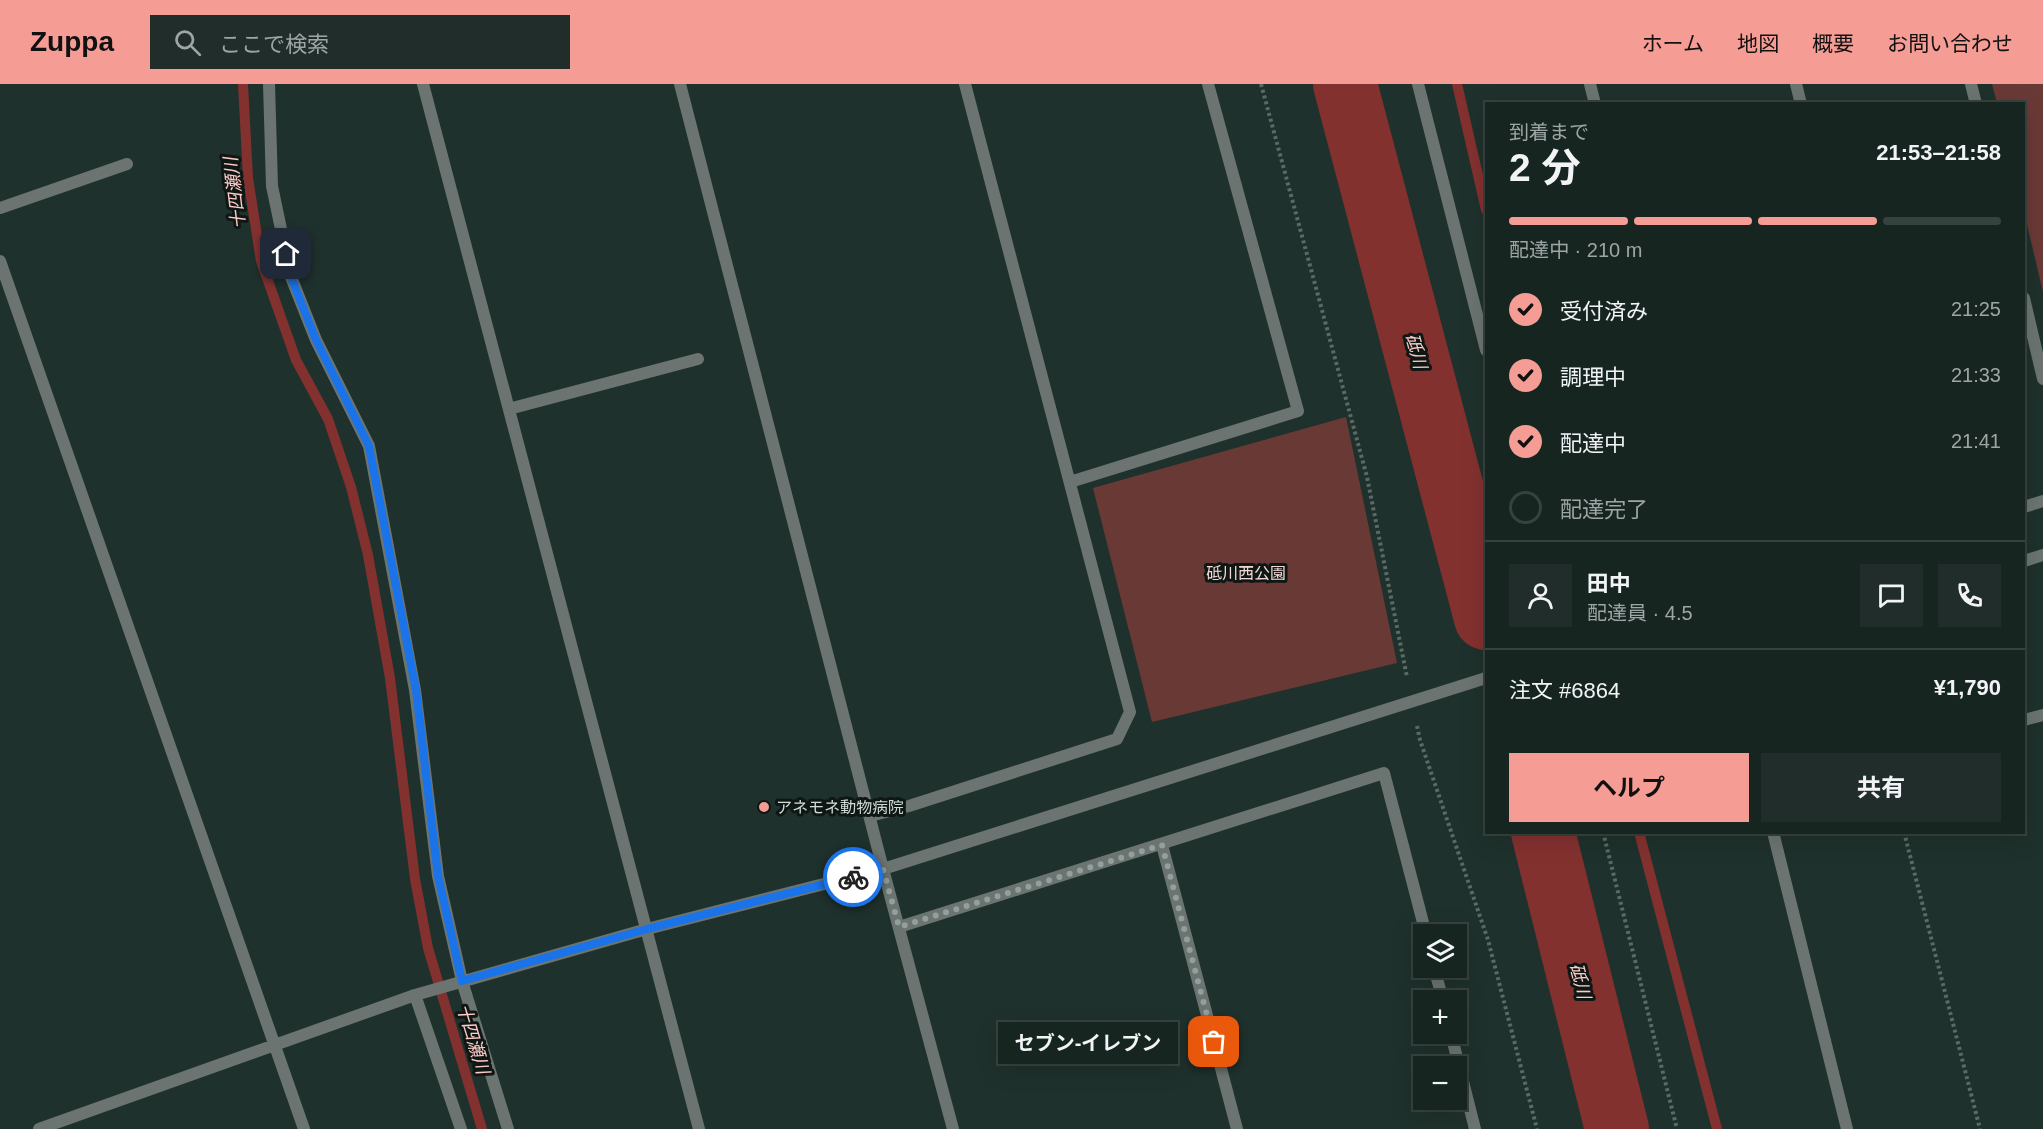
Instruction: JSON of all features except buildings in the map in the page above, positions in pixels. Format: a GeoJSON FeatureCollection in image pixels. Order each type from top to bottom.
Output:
{"type":"FeatureCollection","features":[{"type":"Feature","properties":{"kind":"street"},"geometry":{"type":"LineString","coordinates":[[269,84],[272,186],[291,277],[316,340],[369,446],[416,690],[438,876],[462,981],[508,1129]]}},
{"type":"Feature","properties":{"kind":"street"},"geometry":{"type":"LineString","coordinates":[[423,84],[699,1129]]}},
{"type":"Feature","properties":{"kind":"street"},"geometry":{"type":"LineString","coordinates":[[680,84],[883,869],[953,1129]]}},
{"type":"Feature","properties":{"kind":"street"},"geometry":{"type":"LineString","coordinates":[[870,816],[909,806],[1117,739],[1130,712],[965,84]]}},
{"type":"Feature","properties":{"kind":"street"},"geometry":{"type":"LineString","coordinates":[[1070,482],[1298,411],[1208,84]]}},
{"type":"Feature","properties":{"kind":"street"},"geometry":{"type":"LineString","coordinates":[[1418,84],[1485,346]]}},
{"type":"Feature","properties":{"kind":"street"},"geometry":{"type":"LineString","coordinates":[[1590,84],[1594,102]]}},
{"type":"Feature","properties":{"kind":"street"},"geometry":{"type":"LineString","coordinates":[[1796,84],[1800,102]]}},
{"type":"Feature","properties":{"kind":"street"},"geometry":{"type":"LineString","coordinates":[[1971,84],[1976,102]]}},
{"type":"Feature","properties":{"kind":"street"},"geometry":{"type":"LineString","coordinates":[[0,208],[127,164]]}},
{"type":"Feature","properties":{"kind":"street"},"geometry":{"type":"LineString","coordinates":[[0,261],[304,1129]]}},
{"type":"Feature","properties":{"kind":"street"},"geometry":{"type":"LineString","coordinates":[[2025,302],[2043,379]]}},
{"type":"Feature","properties":{"kind":"street"},"geometry":{"type":"LineString","coordinates":[[509,410],[698,359]]}},
{"type":"Feature","properties":{"kind":"street"},"geometry":{"type":"LineString","coordinates":[[2025,507],[2043,501]]}},
{"type":"Feature","properties":{"kind":"street"},"geometry":{"type":"LineString","coordinates":[[2025,561],[2043,555]]}},
{"type":"Feature","properties":{"kind":"street"},"geometry":{"type":"LineString","coordinates":[[39,1129],[415,995],[647,929],[883,869],[1485,678]]}},
{"type":"Feature","properties":{"kind":"street"},"geometry":{"type":"LineString","coordinates":[[2025,720],[2043,715]]}},
{"type":"Feature","properties":{"kind":"street"},"geometry":{"type":"LineString","coordinates":[[899,927],[1384,773],[1423,924]]}},
{"type":"Feature","properties":{"kind":"street"},"geometry":{"type":"LineString","coordinates":[[1774,834],[1848,1129]]}},
{"type":"Feature","properties":{"kind":"street"},"geometry":{"type":"LineString","coordinates":[[1162,845],[1237,1129]]}},
{"type":"Feature","properties":{"kind":"street"},"geometry":{"type":"LineString","coordinates":[[415,995],[461,1129]]}},
{"type":"Feature","properties":{"kind":"street"},"geometry":{"type":"LineString","coordinates":[[1454,1044],[1475,1129]]}},
{"type":"Feature","properties":{"kind":"path"},"geometry":{"type":"LineString","coordinates":[[1261,84],[1367,477],[1420,740],[1488,940],[1537,1129]]}},
{"type":"Feature","properties":{"kind":"path"},"geometry":{"type":"LineString","coordinates":[[1603,834],[1677,1129]]}},
{"type":"Feature","properties":{"kind":"path"},"geometry":{"type":"LineString","coordinates":[[1905,834],[1980,1129]]}},
{"type":"Feature","properties":{"kind":"green space"},"geometry":{"type":"Polygon","coordinates":[[[1992,84],[2043,84],[2043,292],[2025,216],[2025,102],[1997,102],[1992,84]]]}},
{"type":"Feature","properties":{"kind":"green space","name":"砥川西公園"},"geometry":{"type":"Polygon","coordinates":[[[1346,417],[1397,663],[1152,722],[1093,488],[1346,417]]]}},
{"type":"Feature","properties":{"kind":"waterway","name":"十四瀬川"},"geometry":{"type":"LineString","coordinates":[[243,84],[248,178],[261,261],[296,360],[328,419],[351,487],[368,555],[390,678],[415,879],[428,948],[482,1129]]}},
{"type":"Feature","properties":{"kind":"waterway","name":"砥川"},"geometry":{"type":"LineString","coordinates":[[1345,84],[1485,614]]}},
{"type":"Feature","properties":{"kind":"waterway"},"geometry":{"type":"LineString","coordinates":[[1457,84],[1485,206]]}},
{"type":"Feature","properties":{"kind":"waterway","name":"砥川"},"geometry":{"type":"LineString","coordinates":[[1543,834],[1617,1129]]}},
{"type":"Feature","properties":{"kind":"waterway"},"geometry":{"type":"LineString","coordinates":[[1640,834],[1717,1129]]}},
{"type":"Feature","properties":{"kind":"way so far"},"geometry":{"type":"LineString","coordinates":[[853,877],[883,869],[899,927],[1162,845],[1214,1042]]}},
{"type":"Feature","properties":{"kind":"place","name":"アネモネ動物病院"},"geometry":{"type":"Point","coordinates":[764,807]}},
{"type":"Feature","properties":{"kind":"place","name":"セブン-イレブン"},"geometry":{"type":"Point","coordinates":[1214,1042]}},
{"type":"Feature","properties":{"kind":"route"},"geometry":{"type":"LineString","coordinates":[[286,254],[291,277],[316,340],[369,446],[416,690],[438,876],[462,981],[647,929],[853,877]]}}]}
